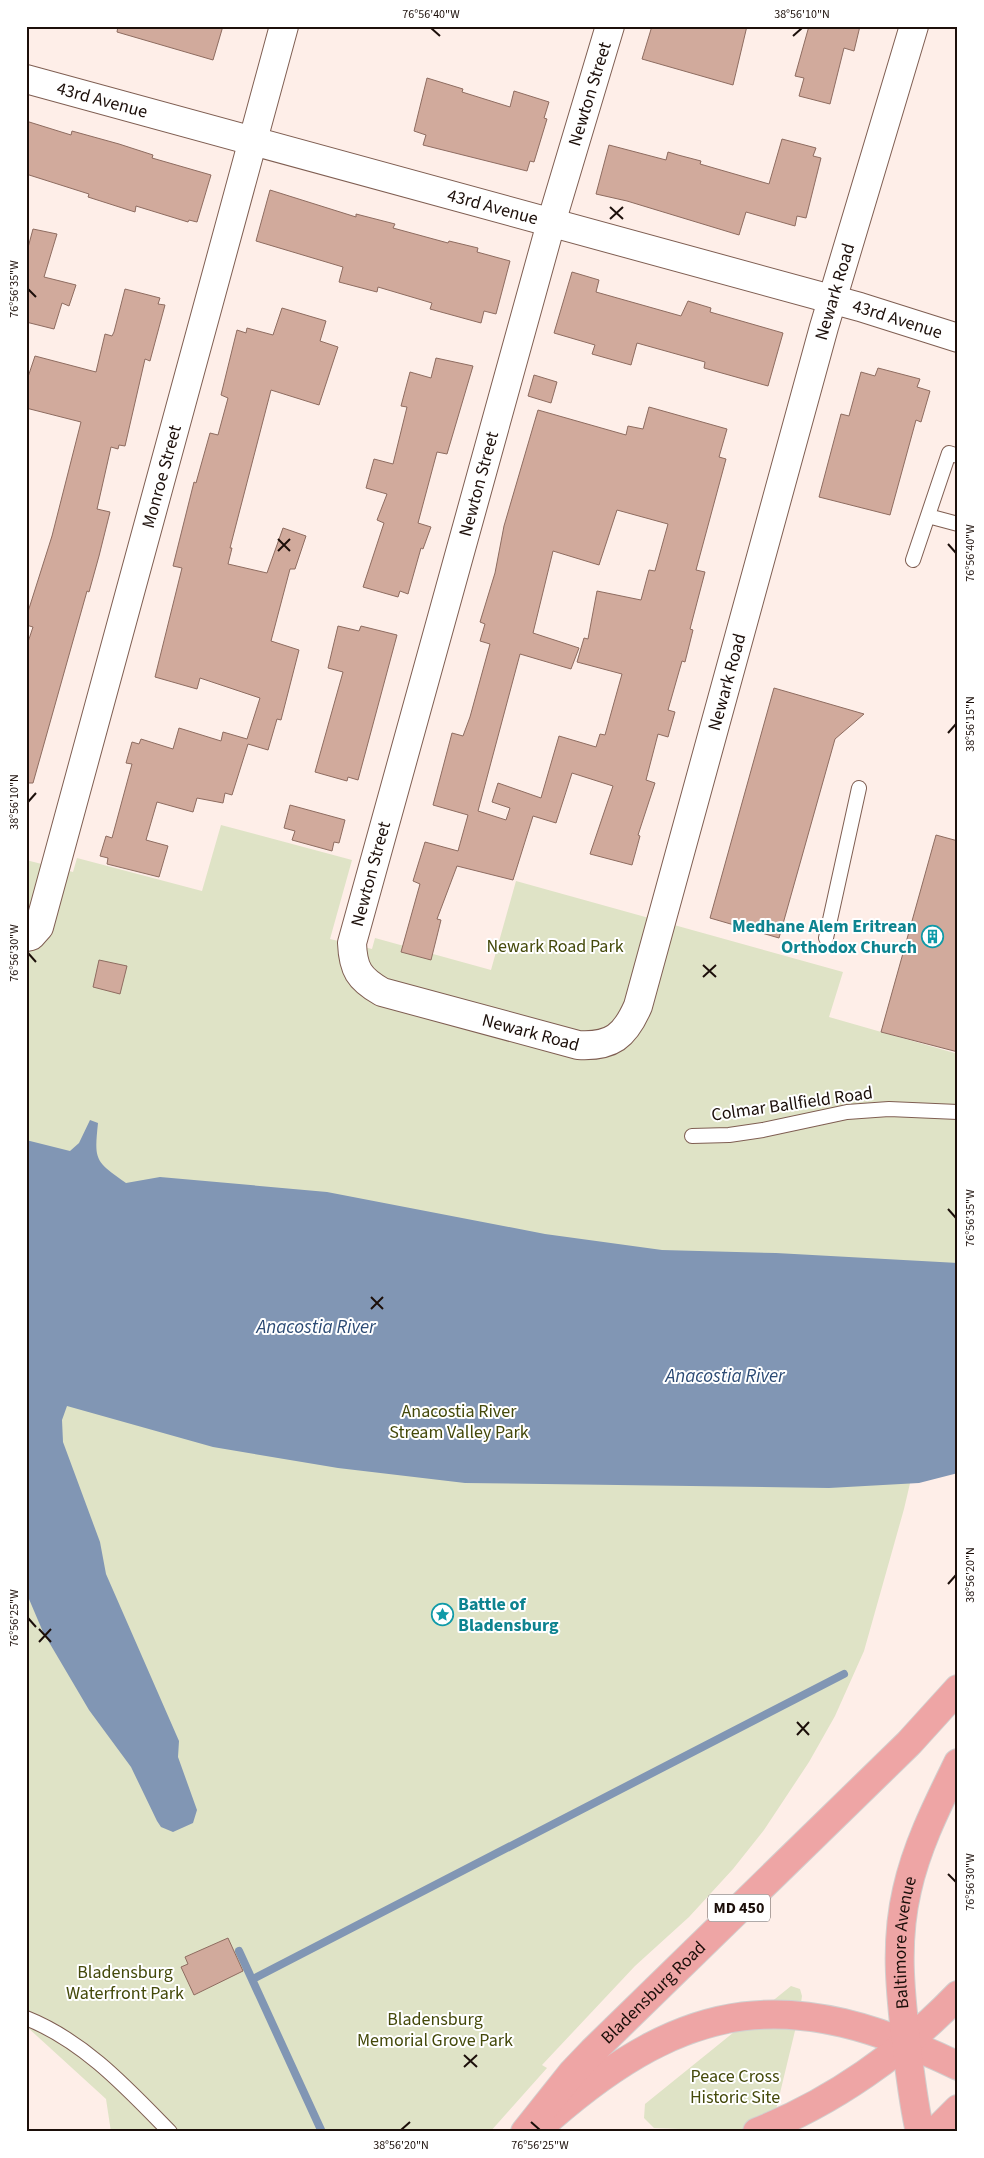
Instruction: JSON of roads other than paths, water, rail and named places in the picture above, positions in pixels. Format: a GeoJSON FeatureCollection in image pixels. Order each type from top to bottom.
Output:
{"type":"FeatureCollection","features":[{"type":"Feature","properties":{"kind":"main road","name":"Bladensburg Road"},"geometry":{"type":"LineString","coordinates":[[525,2132],[582,2062],[910,1743],[958,1688]]}},
{"type":"Feature","properties":{"kind":"main road","name":"Baltimore Avenue"},"geometry":{"type":"LineString","coordinates":[[920,2132],[906,2042],[899,1972],[899,1941],[904,1907],[916,1859],[927,1827],[958,1763]]}},
{"type":"Feature","properties":{"kind":"main road"},"geometry":{"type":"LineString","coordinates":[[757,2132],[804,2110],[844,2087],[906,2042],[958,1994]]}},
{"type":"Feature","properties":{"kind":"main road"},"geometry":{"type":"LineString","coordinates":[[535,2132],[588,2087],[628,2058],[672,2035],[724,2018],[756,2014],[811,2017],[906,2042],[958,2066]]}},
{"type":"Feature","properties":{"kind":"main road"},"geometry":{"type":"LineString","coordinates":[[935,2132],[958,2109]]}},
{"type":"Feature","properties":{"kind":"street","name":"Monroe Street"},"geometry":{"type":"LineString","coordinates":[[33,932],[284,26]]}},
{"type":"Feature","properties":{"kind":"street","name":"Newton Street"},"geometry":{"type":"LineString","coordinates":[[352,943],[551,223],[610,26]]}},
{"type":"Feature","properties":{"kind":"street","name":"Newark Road"},"geometry":{"type":"LineString","coordinates":[[352,943],[352,960],[358,973],[369,985],[382,992],[578,1045],[594,1046],[614,1040],[630,1026],[641,996],[832,300],[914,26]]}},
{"type":"Feature","properties":{"kind":"street","name":"43rd Avenue"},"geometry":{"type":"LineString","coordinates":[[26,79],[860,307],[958,338]]}},
{"type":"Feature","properties":{"kind":"lane"},"geometry":{"type":"LineString","coordinates":[[913,560],[949,453],[958,456]]}},
{"type":"Feature","properties":{"kind":"lane"},"geometry":{"type":"LineString","coordinates":[[928,516],[958,524]]}},
{"type":"Feature","properties":{"kind":"lane"},"geometry":{"type":"LineString","coordinates":[[826,938],[859,788]]}},
{"type":"Feature","properties":{"kind":"lane","name":"Colmar Ballfield Road"},"geometry":{"type":"LineString","coordinates":[[692,1136],[754,1131],[856,1112],[889,1109],[958,1112]]}},
{"type":"Feature","properties":{"kind":"lane"},"geometry":{"type":"LineString","coordinates":[[26,2018],[64,2038],[92,2056],[126,2086],[170,2132]]}},
{"type":"Feature","properties":{"kind":"water","name":"Anacostia River"},"geometry":{"type":"Polygon","coordinates":[[[90,1120],[98,1123],[96,1145],[99,1159],[108,1170],[126,1183],[160,1177],[327,1192],[545,1234],[662,1250],[776,1253],[958,1263],[958,1473],[919,1483],[829,1488],[465,1483],[338,1468],[213,1447],[67,1406],[62,1420],[63,1442],[100,1542],[106,1574],[179,1741],[178,1757],[197,1810],[193,1823],[173,1832],[161,1827],[131,1767],[89,1710],[43,1632],[26,1592],[26,1140],[70,1151],[79,1143],[90,1120]]]}},
{"type":"Feature","properties":{"kind":"waterway"},"geometry":{"type":"LineString","coordinates":[[253,1979],[844,1674]]}},
{"type":"Feature","properties":{"kind":"waterway"},"geometry":{"type":"LineString","coordinates":[[239,1951],[322,2132]]}},
{"type":"Feature","properties":{"kind":"place","name":"Medhane Alem Eritrean Orthodox Church"},"geometry":{"type":"Point","coordinates":[933,936]}},
{"type":"Feature","properties":{"kind":"place","name":"Battle of Bladensburg"},"geometry":{"type":"Point","coordinates":[442,1614]}},
{"type":"Feature","properties":{"kind":"park label","name":"Newark Road Park"},"geometry":{"type":"Point","coordinates":[555,946]}},
{"type":"Feature","properties":{"kind":"park label","name":"Anacostia River Stream Valley Park"},"geometry":{"type":"Point","coordinates":[459,1421]}},
{"type":"Feature","properties":{"kind":"park label","name":"Bladensburg Waterfront Park"},"geometry":{"type":"Point","coordinates":[125,1982]}},
{"type":"Feature","properties":{"kind":"park label","name":"Bladensburg Memorial Grove Park"},"geometry":{"type":"Point","coordinates":[435,2029]}},
{"type":"Feature","properties":{"kind":"park label","name":"Peace Cross Historic Site"},"geometry":{"type":"Point","coordinates":[735,2086]}}]}
